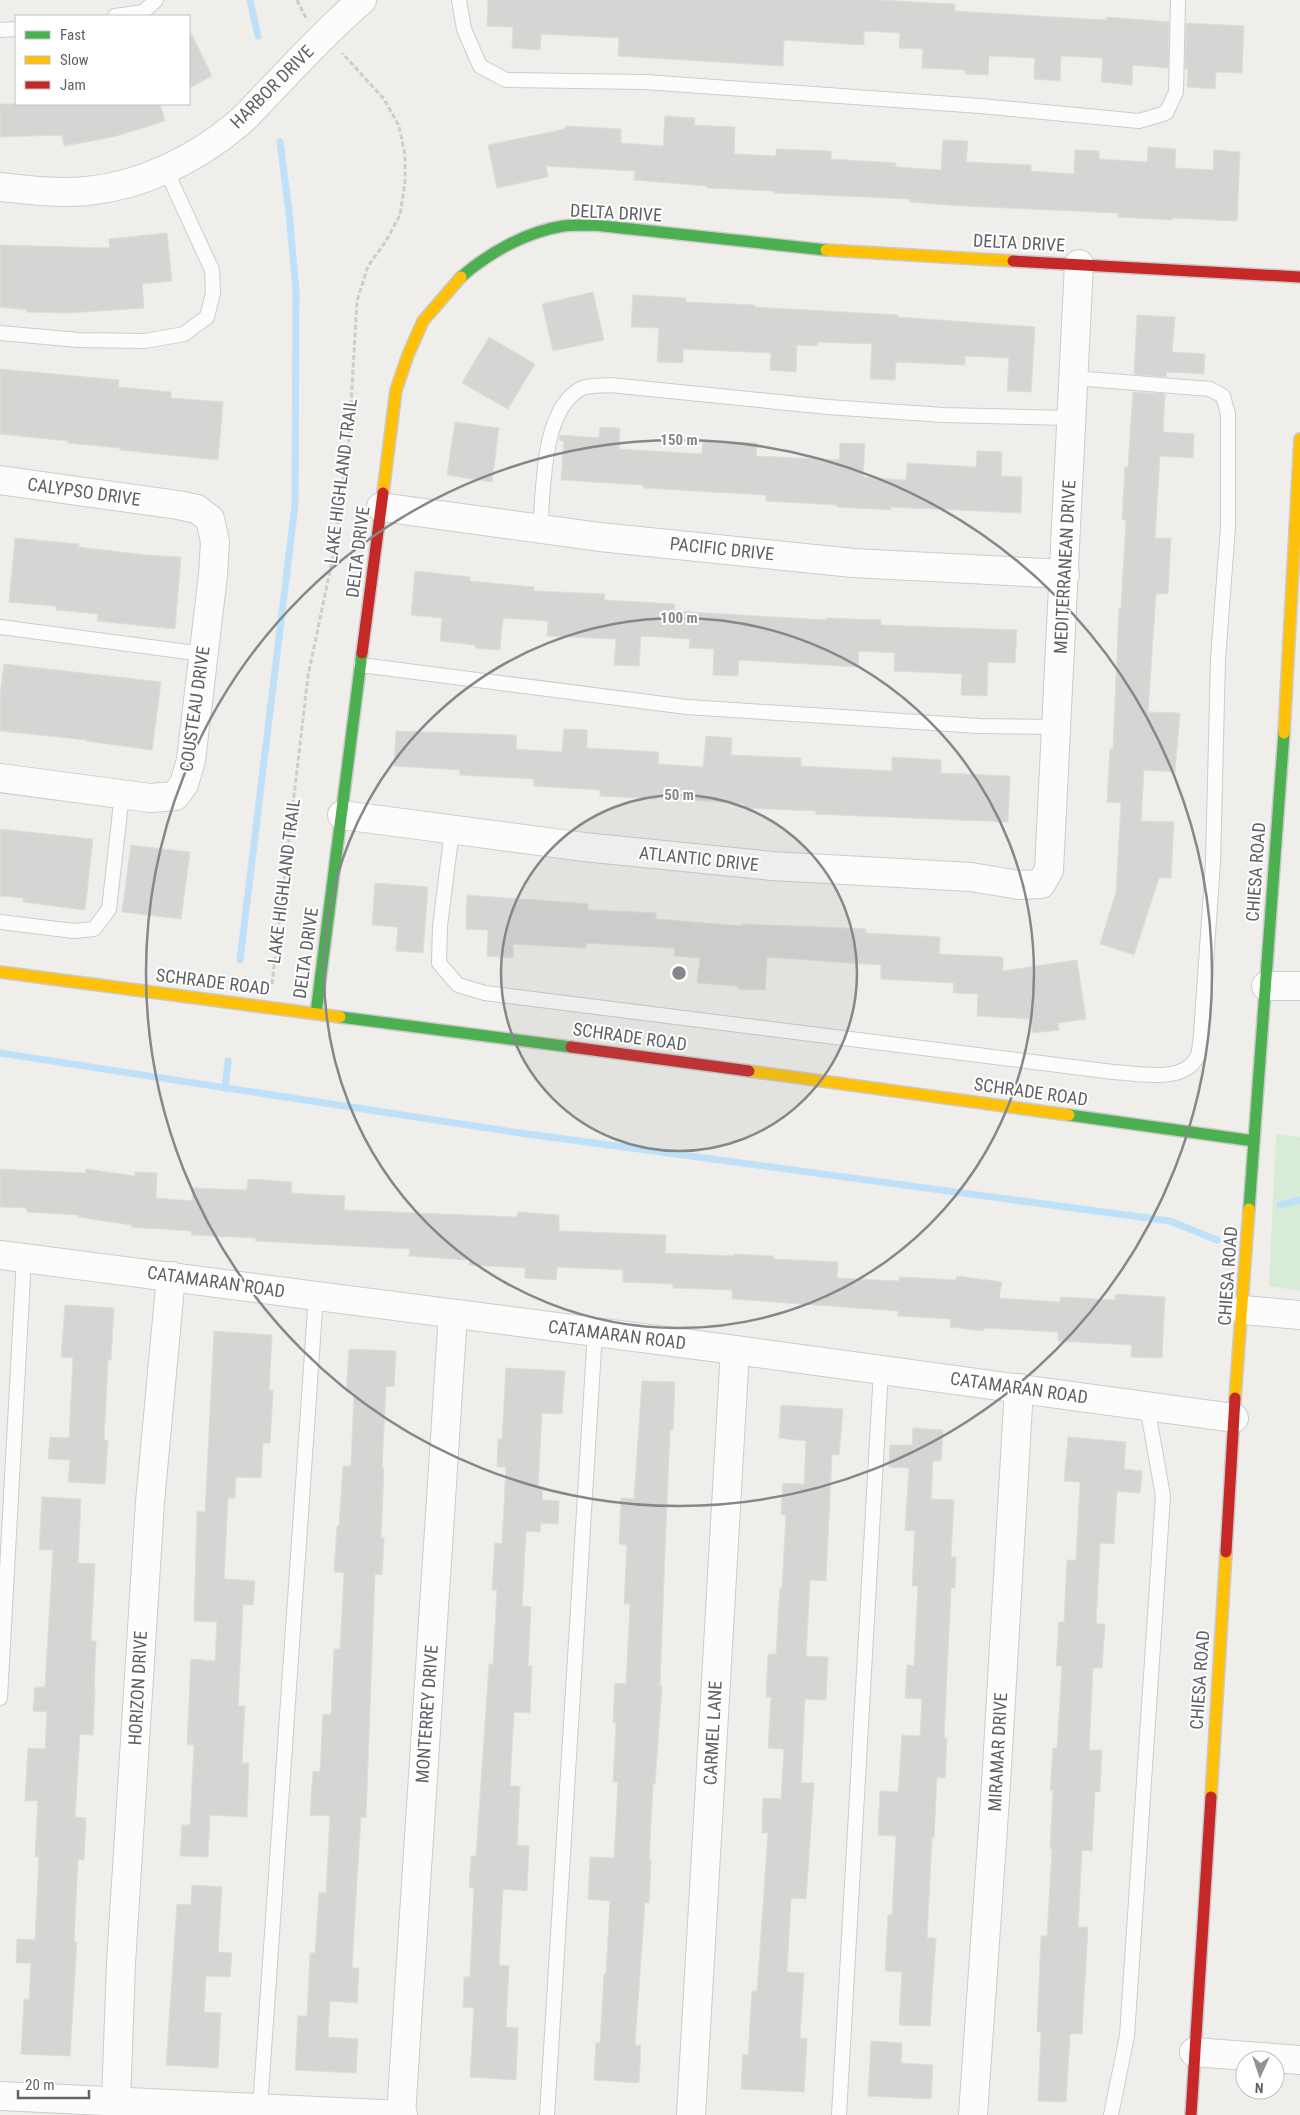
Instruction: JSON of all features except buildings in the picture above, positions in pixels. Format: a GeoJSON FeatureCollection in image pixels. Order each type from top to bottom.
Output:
{"type":"FeatureCollection","features":[{"type":"Feature","properties":{"kind":"street","name":"HARBOR DRIVE"},"geometry":{"type":"LineString","coordinates":[[0,187],[42,191],[88,191],[132,182],[166,170],[236,126],[324,35],[362,0]]}},
{"type":"Feature","properties":{"kind":"street","name":"DELTA DRIVE"},"geometry":{"type":"LineString","coordinates":[[316,1012],[396,390],[422,320],[462,276],[498,250],[539,232],[564,226],[594,225],[838,251],[1300,277]]}},
{"type":"Feature","properties":{"kind":"street","name":"MEDITERRANEAN DRIVE"},"geometry":{"type":"LineString","coordinates":[[1049,870],[1079,264]]}},
{"type":"Feature","properties":{"kind":"street","name":"CHIESA ROAD"},"geometry":{"type":"LineString","coordinates":[[1192,2115],[1194,2052],[1234,1418],[1266,986],[1293,689],[1300,439]]}},
{"type":"Feature","properties":{"kind":"street","name":"CALYPSO DRIVE"},"geometry":{"type":"LineString","coordinates":[[0,480],[168,503]]}},
{"type":"Feature","properties":{"kind":"street","name":"COUSTEAU DRIVE"},"geometry":{"type":"LineString","coordinates":[[0,778],[150,798],[175,796],[184,784],[191,760],[213,575],[215,542],[210,518],[197,509],[168,503]]}},
{"type":"Feature","properties":{"kind":"street","name":"PACIFIC DRIVE"},"geometry":{"type":"LineString","coordinates":[[381,507],[540,529],[854,563],[1065,574]]}},
{"type":"Feature","properties":{"kind":"street","name":"ATLANTIC DRIVE"},"geometry":{"type":"LineString","coordinates":[[342,815],[584,848],[772,866],[970,877],[1019,885],[1041,884],[1049,870]]}},
{"type":"Feature","properties":{"kind":"street","name":"SCHRADE ROAD"},"geometry":{"type":"LineString","coordinates":[[0,972],[316,1012],[1254,1141]]}},
{"type":"Feature","properties":{"kind":"street"},"geometry":{"type":"LineString","coordinates":[[1266,986],[1300,986]]}},
{"type":"Feature","properties":{"kind":"street","name":"CATAMARAN ROAD"},"geometry":{"type":"LineString","coordinates":[[12,1256],[735,1350],[1234,1418]]}},
{"type":"Feature","properties":{"kind":"street","name":"HORIZON DRIVE"},"geometry":{"type":"LineString","coordinates":[[116,2101],[122,1963],[150,1502],[172,1276]]}},
{"type":"Feature","properties":{"kind":"street"},"geometry":{"type":"LineString","coordinates":[[1243,1310],[1300,1315]]}},
{"type":"Feature","properties":{"kind":"street","name":"MONTERREY DRIVE"},"geometry":{"type":"LineString","coordinates":[[402,2115],[453,1314]]}},
{"type":"Feature","properties":{"kind":"street","name":"CARMEL LANE"},"geometry":{"type":"LineString","coordinates":[[691,2115],[735,1350]]}},
{"type":"Feature","properties":{"kind":"street","name":"MIRAMAR DRIVE"},"geometry":{"type":"LineString","coordinates":[[973,2115],[996,1784],[1019,1388]]}},
{"type":"Feature","properties":{"kind":"street"},"geometry":{"type":"LineString","coordinates":[[1194,2052],[1300,2060]]}},
{"type":"Feature","properties":{"kind":"street"},"geometry":{"type":"LineString","coordinates":[[0,2096],[116,2101],[144,2109],[260,2108],[402,2115]]}},
{"type":"Feature","properties":{"kind":"lane"},"geometry":{"type":"LineString","coordinates":[[122,15],[143,12],[156,0]]}},
{"type":"Feature","properties":{"kind":"lane"},"geometry":{"type":"LineString","coordinates":[[459,0],[464,29],[480,66],[506,80],[655,83],[980,106],[1139,121],[1166,112],[1176,92],[1178,0]]}},
{"type":"Feature","properties":{"kind":"lane"},"geometry":{"type":"LineString","coordinates":[[0,30],[15,29]]}},
{"type":"Feature","properties":{"kind":"lane"},"geometry":{"type":"LineString","coordinates":[[0,333],[79,340],[145,341],[184,334],[207,317],[213,293],[212,270],[166,170]]}},
{"type":"Feature","properties":{"kind":"lane"},"geometry":{"type":"LineString","coordinates":[[452,830],[440,926],[439,963],[458,985],[484,992],[1113,1072],[1172,1075],[1186,1069],[1197,1058],[1201,1034],[1212,873],[1218,658],[1228,527],[1228,414],[1223,396],[1210,390],[1074,378]]}},
{"type":"Feature","properties":{"kind":"lane"},"geometry":{"type":"LineString","coordinates":[[540,529],[548,442],[555,419],[565,404],[580,388],[610,385],[828,407],[943,415],[1072,418]]}},
{"type":"Feature","properties":{"kind":"lane"},"geometry":{"type":"LineString","coordinates":[[0,627],[203,654]]}},
{"type":"Feature","properties":{"kind":"lane"},"geometry":{"type":"LineString","coordinates":[[361,665],[687,707],[979,726],[1057,727]]}},
{"type":"Feature","properties":{"kind":"lane"},"geometry":{"type":"LineString","coordinates":[[0,922],[74,931],[94,929],[109,908],[122,794]]}},
{"type":"Feature","properties":{"kind":"lane"},"geometry":{"type":"LineString","coordinates":[[0,1698],[12,1256]]}},
{"type":"Feature","properties":{"kind":"lane"},"geometry":{"type":"LineString","coordinates":[[260,2108],[316,1295]]}},
{"type":"Feature","properties":{"kind":"lane"},"geometry":{"type":"LineString","coordinates":[[547,2115],[595,1332]]}},
{"type":"Feature","properties":{"kind":"lane"},"geometry":{"type":"LineString","coordinates":[[840,2115],[882,1370]]}},
{"type":"Feature","properties":{"kind":"lane"},"geometry":{"type":"LineString","coordinates":[[1112,2115],[1127,2036],[1163,1496],[1148,1406]]}},
{"type":"Feature","properties":{"kind":"path","name":"LAKE HIGHLAND TRAIL"},"geometry":{"type":"LineString","coordinates":[[269,1006],[308,676],[332,561],[349,439],[357,301],[368,266],[386,241],[400,215],[406,183],[405,155],[399,126],[384,99],[348,58],[306,19],[297,0]]}},
{"type":"Feature","properties":{"kind":"green space"},"geometry":{"type":"Polygon","coordinates":[[[1276,1134],[1300,1137],[1300,1291],[1269,1286],[1276,1134]]]}},
{"type":"Feature","properties":{"kind":"waterway"},"geometry":{"type":"LineString","coordinates":[[250,0],[258,36]]}},
{"type":"Feature","properties":{"kind":"waterway"},"geometry":{"type":"LineString","coordinates":[[240,960],[295,505],[296,290],[280,142]]}},
{"type":"Feature","properties":{"kind":"waterway"},"geometry":{"type":"LineString","coordinates":[[0,1053],[513,1132],[1170,1221],[1217,1240]]}},
{"type":"Feature","properties":{"kind":"waterway"},"geometry":{"type":"LineString","coordinates":[[225,1088],[228,1061]]}},
{"type":"Feature","properties":{"kind":"waterway"},"geometry":{"type":"LineString","coordinates":[[1280,1205],[1300,1200]]}},
{"type":"Feature","properties":{"kind":"traffic: fast"},"geometry":{"type":"LineString","coordinates":[[461,277],[484,259],[509,244],[536,233],[567,226],[594,225],[826,250]]}},
{"type":"Feature","properties":{"kind":"traffic: fast"},"geometry":{"type":"LineString","coordinates":[[316,1013],[362,653]]}},
{"type":"Feature","properties":{"kind":"traffic: fast"},"geometry":{"type":"LineString","coordinates":[[1249,1209],[1284,733]]}},
{"type":"Feature","properties":{"kind":"traffic: fast"},"geometry":{"type":"LineString","coordinates":[[340,1017],[571,1047]]}},
{"type":"Feature","properties":{"kind":"traffic: fast"},"geometry":{"type":"LineString","coordinates":[[1069,1115],[1254,1141]]}},
{"type":"Feature","properties":{"kind":"traffic: slow"},"geometry":{"type":"LineString","coordinates":[[826,250],[1013,261]]}},
{"type":"Feature","properties":{"kind":"traffic: slow"},"geometry":{"type":"LineString","coordinates":[[383,493],[396,390],[408,355],[423,321],[461,277]]}},
{"type":"Feature","properties":{"kind":"traffic: slow"},"geometry":{"type":"LineString","coordinates":[[1284,733],[1300,439]]}},
{"type":"Feature","properties":{"kind":"traffic: slow"},"geometry":{"type":"LineString","coordinates":[[0,972],[340,1017]]}},
{"type":"Feature","properties":{"kind":"traffic: slow"},"geometry":{"type":"LineString","coordinates":[[749,1071],[1069,1115]]}},
{"type":"Feature","properties":{"kind":"traffic: slow"},"geometry":{"type":"LineString","coordinates":[[1235,1398],[1249,1209]]}},
{"type":"Feature","properties":{"kind":"traffic: slow"},"geometry":{"type":"LineString","coordinates":[[1211,1797],[1226,1552]]}},
{"type":"Feature","properties":{"kind":"traffic: jam"},"geometry":{"type":"LineString","coordinates":[[1013,261],[1300,277]]}},
{"type":"Feature","properties":{"kind":"traffic: jam"},"geometry":{"type":"LineString","coordinates":[[362,653],[383,493]]}},
{"type":"Feature","properties":{"kind":"traffic: jam"},"geometry":{"type":"LineString","coordinates":[[571,1047],[749,1071]]}},
{"type":"Feature","properties":{"kind":"traffic: jam"},"geometry":{"type":"LineString","coordinates":[[1226,1552],[1235,1398]]}},
{"type":"Feature","properties":{"kind":"traffic: jam"},"geometry":{"type":"LineString","coordinates":[[1191,2115],[1211,1797]]}}]}
